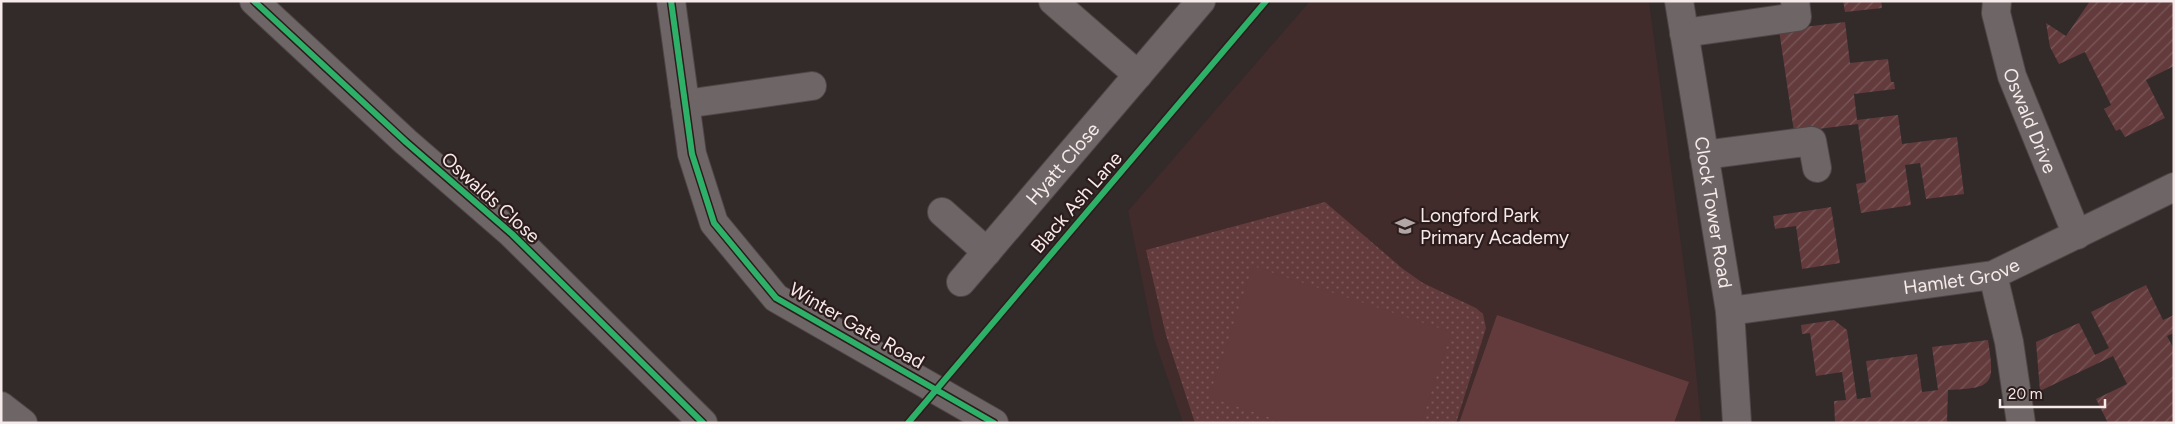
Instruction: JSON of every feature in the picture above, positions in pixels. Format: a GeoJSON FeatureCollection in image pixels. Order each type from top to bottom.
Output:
{"type":"FeatureCollection","features":[{"type":"Feature","properties":{"kind":"street","name":"Oswalds Close"},"geometry":{"type":"LineString","coordinates":[[254,1],[406,142],[512,234],[702,423]]}},
{"type":"Feature","properties":{"kind":"street","name":"Winter Gate Road"},"geometry":{"type":"LineString","coordinates":[[671,1],[692,154],[714,223],[776,298],[977,419]]}},
{"type":"Feature","properties":{"kind":"street"},"geometry":{"type":"LineString","coordinates":[[1053,1],[1138,74]]}},
{"type":"Feature","properties":{"kind":"street","name":"Hyatt Close"},"geometry":{"type":"LineString","coordinates":[[961,282],[1201,1]]}},
{"type":"Feature","properties":{"kind":"street","name":"Clock Tower Road"},"geometry":{"type":"LineString","coordinates":[[1679,1],[1730,311],[1737,423]]}},
{"type":"Feature","properties":{"kind":"street"},"geometry":{"type":"LineString","coordinates":[[1684,32],[1797,17],[1795,1]]}},
{"type":"Feature","properties":{"kind":"street","name":"Oswald Drive"},"geometry":{"type":"LineString","coordinates":[[1996,1],[1996,13],[2012,76],[2077,235]]}},
{"type":"Feature","properties":{"kind":"street"},"geometry":{"type":"LineString","coordinates":[[685,104],[812,86]]}},
{"type":"Feature","properties":{"kind":"street"},"geometry":{"type":"LineString","coordinates":[[1704,154],[1812,141],[1817,168]]}},
{"type":"Feature","properties":{"kind":"street","name":"Hamlet Grove"},"geometry":{"type":"LineString","coordinates":[[1730,311],[1993,275],[2174,187]]}},
{"type":"Feature","properties":{"kind":"street"},"geometry":{"type":"LineString","coordinates":[[942,212],[987,252]]}},
{"type":"Feature","properties":{"kind":"street"},"geometry":{"type":"LineString","coordinates":[[1993,275],[2010,342],[2021,423]]}},
{"type":"Feature","properties":{"kind":"street"},"geometry":{"type":"LineString","coordinates":[[1,406],[23,423]]}},
{"type":"Feature","properties":{"kind":"shaded area","name":"Longford Park Primary Academy"},"geometry":{"type":"Polygon","coordinates":[[[1310,1],[1649,1],[1691,320],[1701,423],[1183,423],[1154,339],[1128,211],[1310,1]]]}},
{"type":"Feature","properties":{"kind":"shaded area"},"geometry":{"type":"Polygon","coordinates":[[[1843,1],[1881,1],[1882,8],[1845,12],[1843,1]]]}},
{"type":"Feature","properties":{"kind":"shaded area"},"geometry":{"type":"Polygon","coordinates":[[[2090,1],[2174,1],[2174,66],[2146,80],[2165,118],[2125,137],[2120,129],[2116,131],[2104,109],[2111,105],[2085,52],[2059,64],[2050,47],[2046,23],[2066,36],[2090,1]]]}},
{"type":"Feature","properties":{"kind":"shaded area"},"geometry":{"type":"Polygon","coordinates":[[[1845,22],[1850,63],[1888,59],[1891,82],[1894,82],[1895,89],[1854,94],[1857,120],[1898,115],[1902,144],[1957,137],[1964,194],[1926,199],[1920,163],[1905,165],[1911,205],[1861,213],[1856,184],[1866,182],[1858,124],[1794,132],[1779,30],[1845,22]]]}},
{"type":"Feature","properties":{"kind":"shaded area"},"geometry":{"type":"Polygon","coordinates":[[[1325,202],[1403,269],[1423,283],[1476,308],[1483,314],[1486,328],[1456,423],[1195,423],[1166,335],[1146,250],[1325,202]]]}},
{"type":"Feature","properties":{"kind":"shaded area"},"geometry":{"type":"Polygon","coordinates":[[[1831,207],[1840,263],[1802,269],[1796,226],[1775,229],[1773,216],[1831,207]]]}},
{"type":"Feature","properties":{"kind":"shaded area"},"geometry":{"type":"Polygon","coordinates":[[[1253,266],[1451,332],[1421,423],[1286,423],[1209,397],[1253,266]]]}},
{"type":"Feature","properties":{"kind":"shaded area"},"geometry":{"type":"Polygon","coordinates":[[[2146,285],[2163,320],[2174,315],[2174,333],[2167,336],[2174,349],[2174,423],[2108,423],[2096,399],[2127,384],[2113,356],[2040,391],[2036,342],[2079,323],[2095,355],[2109,348],[2091,312],[2146,285]]]}},
{"type":"Feature","properties":{"kind":"shaded area"},"geometry":{"type":"Polygon","coordinates":[[[1497,315],[1689,382],[1674,423],[1459,423],[1497,315]]]}},
{"type":"Feature","properties":{"kind":"shaded area"},"geometry":{"type":"Polygon","coordinates":[[[1834,320],[1847,330],[1857,399],[1871,397],[1866,361],[1917,354],[1922,392],[1938,390],[1932,347],[1988,340],[1991,375],[1988,381],[1975,388],[1948,390],[1947,423],[1835,423],[1834,401],[1846,400],[1842,372],[1816,376],[1810,333],[1802,334],[1801,325],[1834,320]]]}},
{"type":"Feature","properties":{"kind":"cycle path"},"geometry":{"type":"LineString","coordinates":[[254,1],[406,142],[512,234],[703,423]]}},
{"type":"Feature","properties":{"kind":"cycle path"},"geometry":{"type":"LineString","coordinates":[[671,1],[692,154],[714,223],[776,298],[994,423]]}},
{"type":"Feature","properties":{"kind":"cycle path","name":"Black Ash Lane"},"geometry":{"type":"LineString","coordinates":[[908,423],[1266,1]]}},
{"type":"Feature","properties":{"kind":"place","name":"Longford Park Primary Academy"},"geometry":{"type":"Point","coordinates":[1405,226]}}]}
